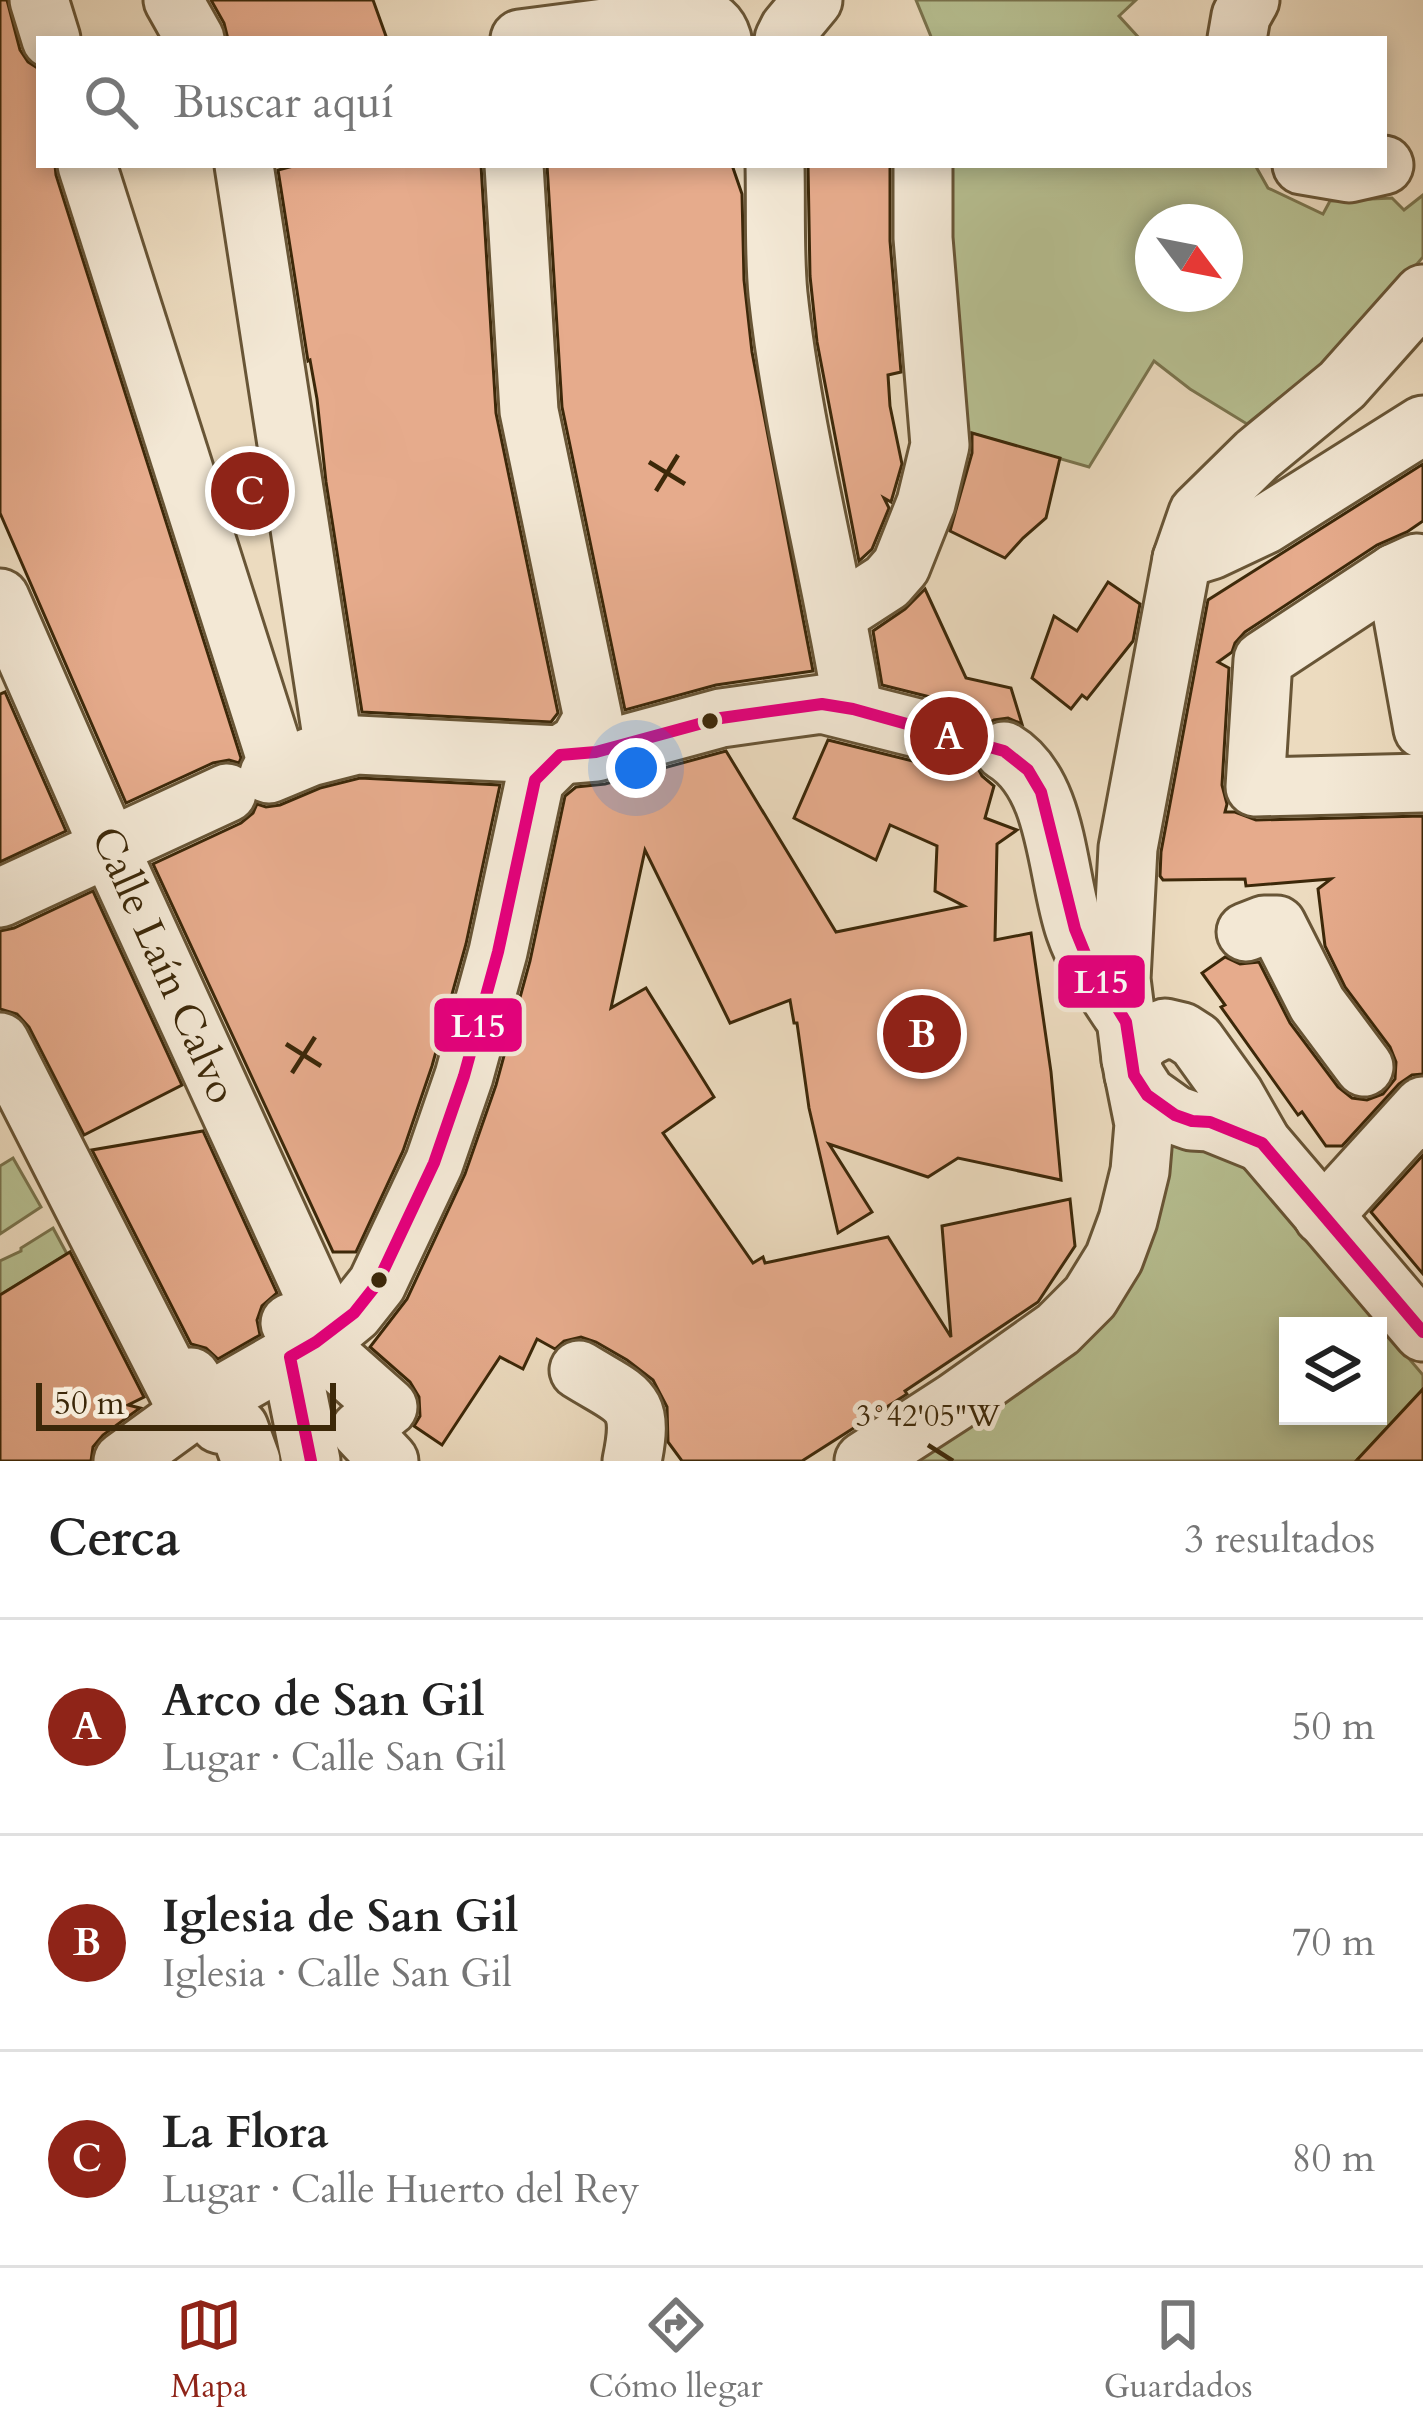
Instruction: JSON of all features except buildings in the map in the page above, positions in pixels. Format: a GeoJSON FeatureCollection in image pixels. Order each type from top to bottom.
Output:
{"type":"FeatureCollection","features":[{"type":"Feature","properties":{"kind":"street"},"geometry":{"type":"LineString","coordinates":[[39,0],[50,36]]}},
{"type":"Feature","properties":{"kind":"street"},"geometry":{"type":"LineString","coordinates":[[173,0],[193,36]]}},
{"type":"Feature","properties":{"kind":"street"},"geometry":{"type":"LineString","coordinates":[[505,0],[505,36]]}},
{"type":"Feature","properties":{"kind":"street"},"geometry":{"type":"LineString","coordinates":[[786,36],[813,0]]}},
{"type":"Feature","properties":{"kind":"street"},"geometry":{"type":"LineString","coordinates":[[1238,36],[1250,0]]}},
{"type":"Feature","properties":{"kind":"street"},"geometry":{"type":"LineString","coordinates":[[543,36],[697,16],[710,20],[721,36]]}},
{"type":"Feature","properties":{"kind":"street"},"geometry":{"type":"LineString","coordinates":[[1387,164],[1423,144]]}},
{"type":"Feature","properties":{"kind":"street"},"geometry":{"type":"LineString","coordinates":[[88,168],[258,779]]}},
{"type":"Feature","properties":{"kind":"street"},"geometry":{"type":"LineString","coordinates":[[244,168],[334,749]]}},
{"type":"Feature","properties":{"kind":"street"},"geometry":{"type":"LineString","coordinates":[[123,1461],[198,1408],[312,1344],[355,1313],[377,1284],[434,1163],[464,1076],[498,952],[535,780],[579,743],[593,718],[529,411],[514,168]]}},
{"type":"Feature","properties":{"kind":"street"},"geometry":{"type":"LineString","coordinates":[[750,168],[778,294],[806,475],[854,710]]}},
{"type":"Feature","properties":{"kind":"street"},"geometry":{"type":"LineString","coordinates":[[775,168],[778,294]]}},
{"type":"Feature","properties":{"kind":"street"},"geometry":{"type":"LineString","coordinates":[[836,615],[886,582],[901,566],[926,503],[940,446],[922,168]]}},
{"type":"Feature","properties":{"kind":"street"},"geometry":{"type":"LineString","coordinates":[[1320,168],[1349,173],[1371,168]]}},
{"type":"Feature","properties":{"kind":"street"},"geometry":{"type":"LineString","coordinates":[[864,1461],[1058,1329],[1090,1298],[1114,1258],[1140,1171],[1144,1124],[1121,979],[1128,848],[1182,559],[1198,513],[1257,455],[1342,385],[1423,294]]}},
{"type":"Feature","properties":{"kind":"street"},"geometry":{"type":"LineString","coordinates":[[1182,559],[1264,526],[1423,425]]}},
{"type":"Feature","properties":{"kind":"street"},"geometry":{"type":"LineString","coordinates":[[1423,729],[1406,568],[1263,660],[1255,787],[1423,783]]}},
{"type":"Feature","properties":{"kind":"street","name":"Calle Laín Calvo"},"geometry":{"type":"LineString","coordinates":[[0,598],[109,847],[312,1344]]}},
{"type":"Feature","properties":{"kind":"street"},"geometry":{"type":"LineString","coordinates":[[0,898],[258,779],[334,749],[357,745],[560,755],[596,752],[721,718],[822,704],[950,736]]}},
{"type":"Feature","properties":{"kind":"street"},"geometry":{"type":"LineString","coordinates":[[1004,751],[1028,770],[1041,792],[1075,928],[1131,1052]]}},
{"type":"Feature","properties":{"kind":"street"},"geometry":{"type":"LineString","coordinates":[[1246,932],[1277,925],[1317,1004],[1396,1098],[1323,1216]]}},
{"type":"Feature","properties":{"kind":"street"},"geometry":{"type":"LineString","coordinates":[[1131,1052],[1147,1036],[1165,1028],[1196,1041],[1262,1143],[1423,1332]]}},
{"type":"Feature","properties":{"kind":"street"},"geometry":{"type":"LineString","coordinates":[[0,1042],[198,1408],[219,1424],[239,1428],[250,1461]]}},
{"type":"Feature","properties":{"kind":"street"},"geometry":{"type":"LineString","coordinates":[[311,1461],[312,1344]]}},
{"type":"Feature","properties":{"kind":"street"},"geometry":{"type":"LineString","coordinates":[[312,1344],[388,1407],[360,1430],[389,1461]]}},
{"type":"Feature","properties":{"kind":"street"},"geometry":{"type":"LineString","coordinates":[[579,1370],[625,1398],[635,1412],[639,1426],[632,1461]]}},
{"type":"Feature","properties":{"kind":"green space"},"geometry":{"type":"Polygon","coordinates":[[[916,0],[1136,0],[1119,16],[1137,36],[931,36],[916,0]]]}},
{"type":"Feature","properties":{"kind":"green space"},"geometry":{"type":"Polygon","coordinates":[[[935,168],[1257,168],[1268,188],[1323,214],[1330,201],[1392,198],[1404,210],[1423,195],[1423,257],[1337,352],[1247,424],[1154,361],[1089,467],[967,432],[935,168]]]}},
{"type":"Feature","properties":{"kind":"green space"},"geometry":{"type":"Polygon","coordinates":[[[1169,1138],[1235,1150],[1373,1317],[1279,1317],[1279,1425],[1387,1425],[1387,1333],[1423,1375],[1423,1389],[1356,1461],[896,1461],[1008,1386],[1169,1138]]]}},
{"type":"Feature","properties":{"kind":"green space"},"geometry":{"type":"Polygon","coordinates":[[[13,1158],[41,1207],[0,1234],[0,1166],[13,1158]]]}},
{"type":"Feature","properties":{"kind":"green space"},"geometry":{"type":"Polygon","coordinates":[[[53,1228],[67,1254],[0,1295],[0,1261],[53,1228]]]}},
{"type":"Feature","properties":{"kind":"transit line","name":"L15"},"geometry":{"type":"LineString","coordinates":[[311,1461],[290,1357],[354,1313],[377,1284],[434,1163],[498,952],[535,780],[560,755],[596,752],[721,718],[822,704],[1004,751],[1028,770],[1041,792],[1075,929],[1126,1022],[1134,1075],[1147,1095],[1175,1115],[1210,1122],[1262,1143],[1423,1332]]}},
{"type":"Feature","properties":{"kind":"place","name":"La Flora"},"geometry":{"type":"Point","coordinates":[250,491]}},
{"type":"Feature","properties":{"kind":"place","name":"Arco de San Gil"},"geometry":{"type":"Point","coordinates":[949,736]}},
{"type":"Feature","properties":{"kind":"place","name":"Iglesia de San Gil"},"geometry":{"type":"Point","coordinates":[922,1034]}}]}
